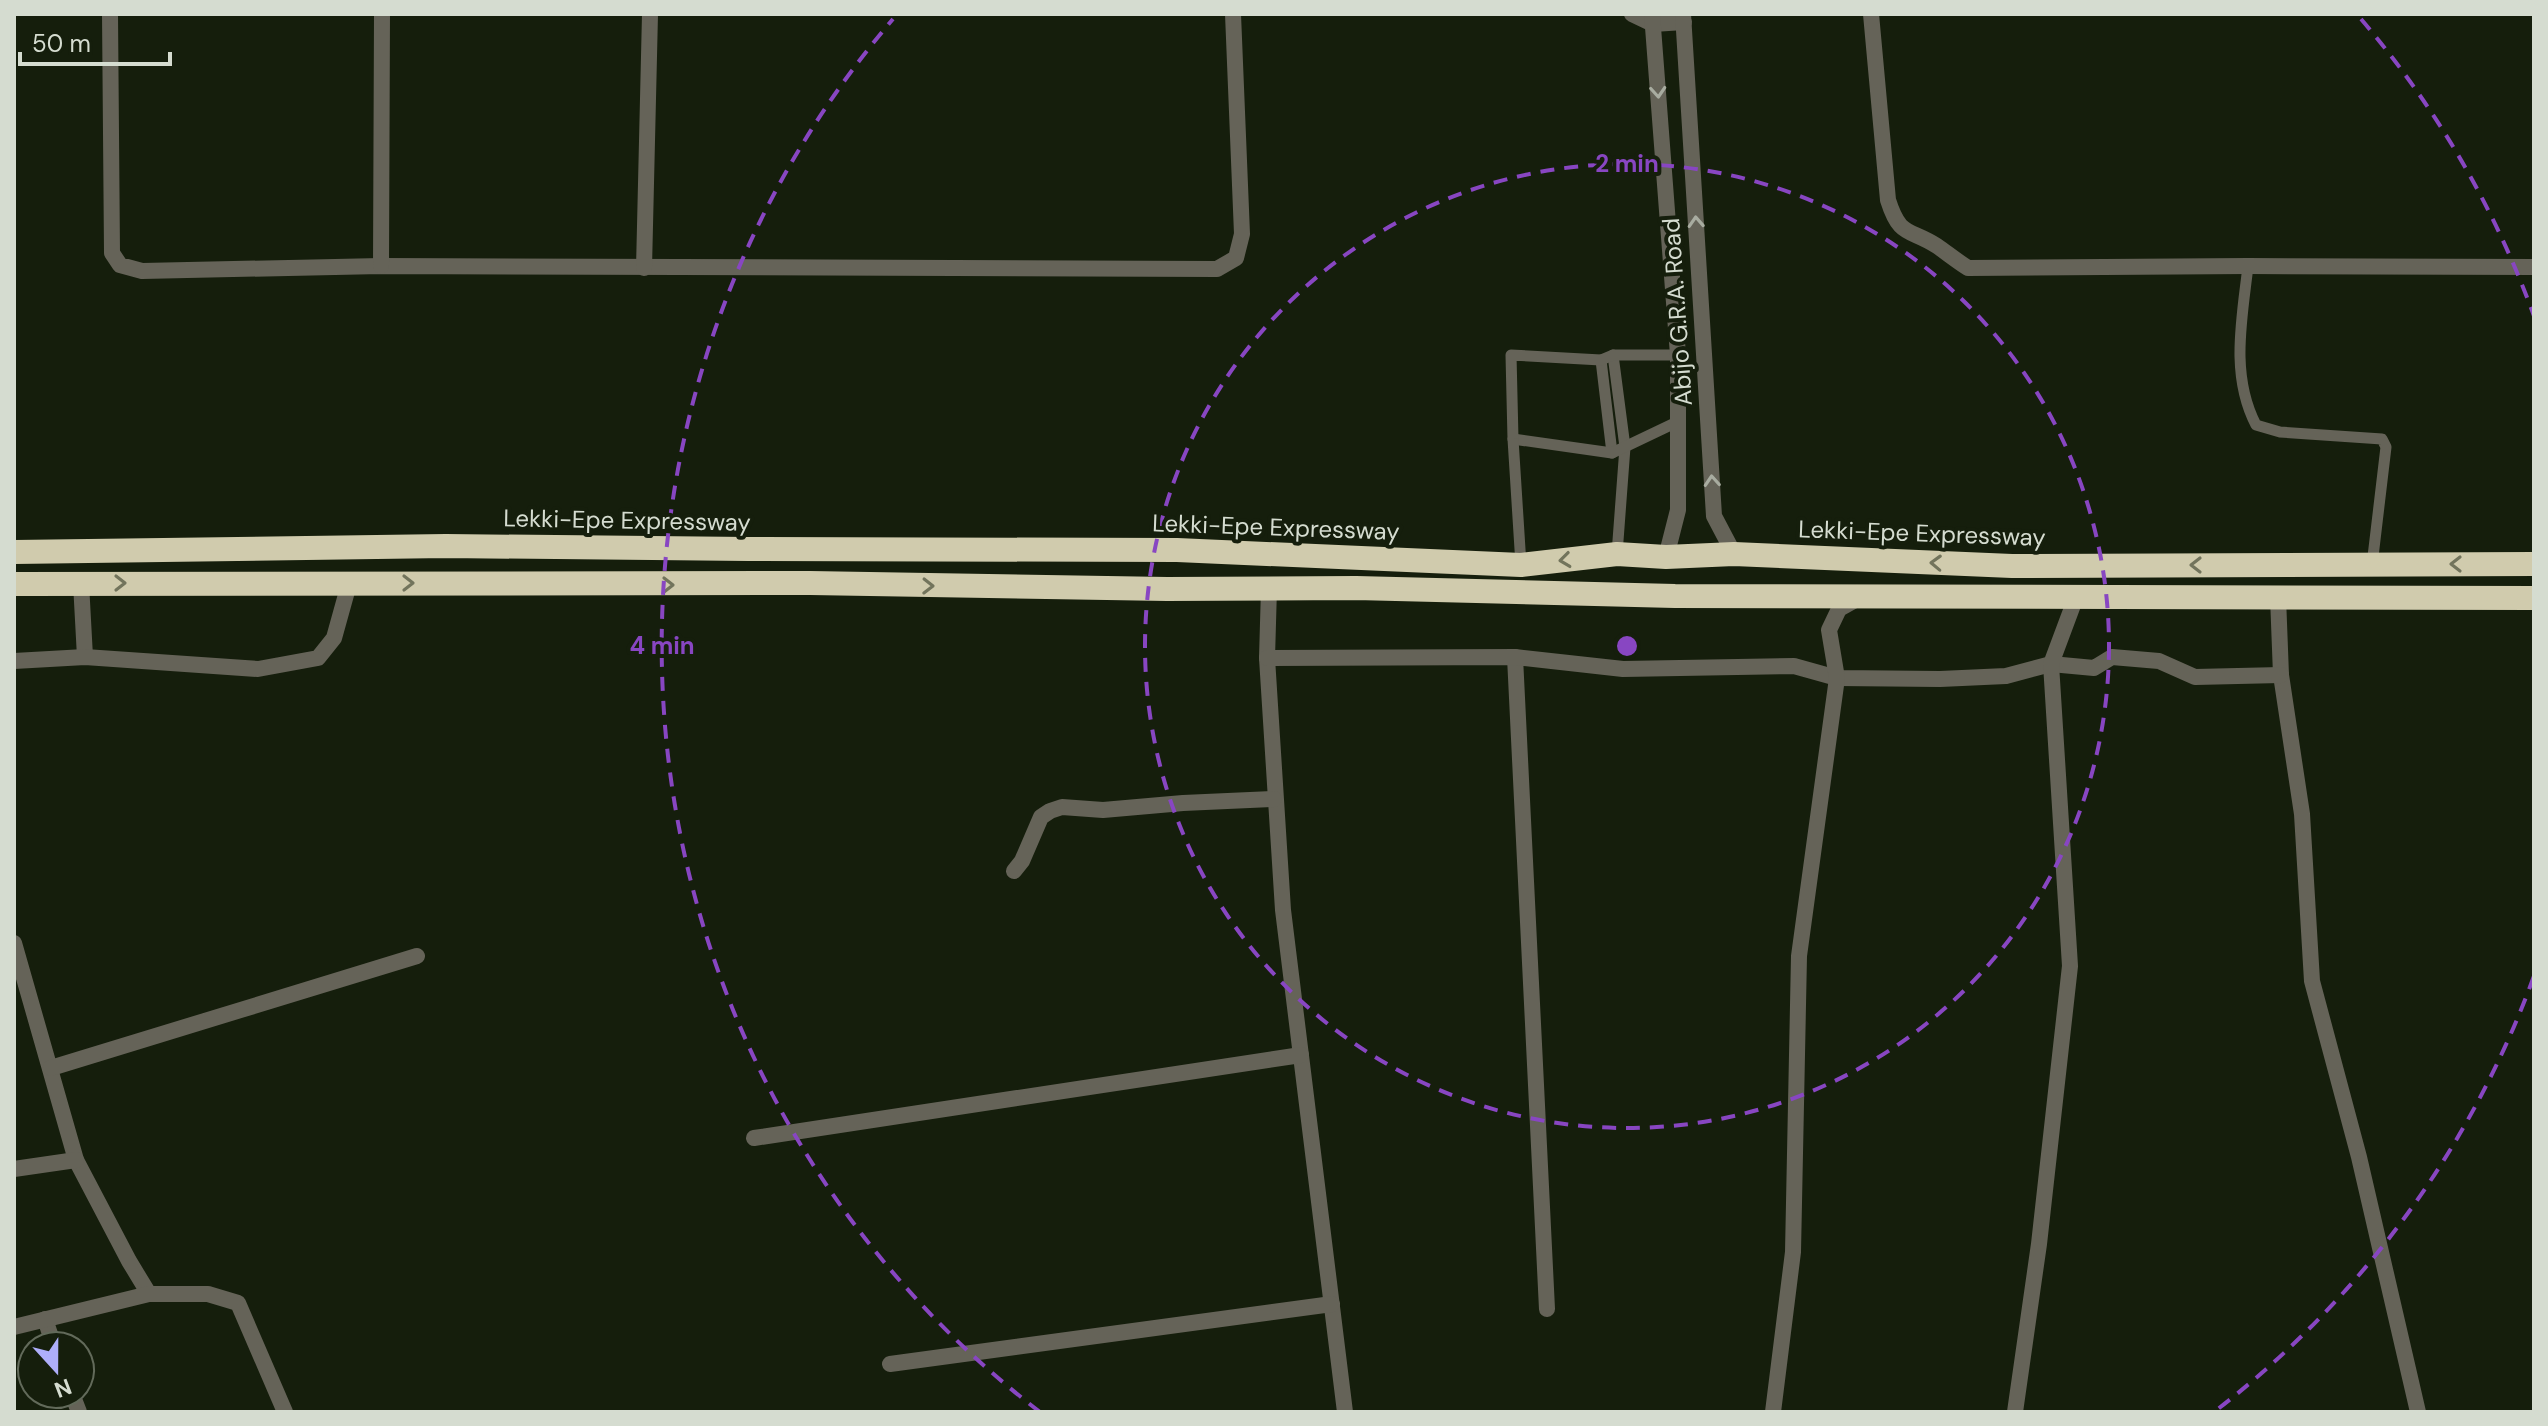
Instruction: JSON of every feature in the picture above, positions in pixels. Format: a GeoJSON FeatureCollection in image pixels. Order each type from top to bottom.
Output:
{"type":"FeatureCollection","features":[{"type":"Feature","properties":{"kind":"highway","name":"Lekki-Epe Expressway"},"geometry":{"type":"LineString","coordinates":[[14,552],[446,546],[1177,550],[1521,565],[1617,554],[1666,557],[1734,554],[2012,566],[2534,564]]}},
{"type":"Feature","properties":{"kind":"highway"},"geometry":{"type":"LineString","coordinates":[[748,549],[749,584]]}},
{"type":"Feature","properties":{"kind":"highway"},"geometry":{"type":"LineString","coordinates":[[14,584],[810,583],[1356,588],[1675,596],[2534,598]]}},
{"type":"Feature","properties":{"kind":"street"},"geometry":{"type":"LineString","coordinates":[[110,14],[112,253],[120,265],[142,271],[381,266],[1217,269],[1236,258],[1242,234],[1233,14]]}},
{"type":"Feature","properties":{"kind":"street"},"geometry":{"type":"LineString","coordinates":[[381,266],[382,14]]}},
{"type":"Feature","properties":{"kind":"street"},"geometry":{"type":"LineString","coordinates":[[644,268],[650,14]]}},
{"type":"Feature","properties":{"kind":"street"},"geometry":{"type":"LineString","coordinates":[[1632,14],[1653,19],[1684,18]]}},
{"type":"Feature","properties":{"kind":"street"},"geometry":{"type":"LineString","coordinates":[[1871,14],[1888,200],[1895,221],[1915,237],[1933,243],[1968,268],[2534,267]]}},
{"type":"Feature","properties":{"kind":"street","name":"Abijo G.R.A. Road"},"geometry":{"type":"LineString","coordinates":[[1684,18],[1714,516],[1734,554]]}},
{"type":"Feature","properties":{"kind":"street","name":"Abijo G.R.A. Road"},"geometry":{"type":"LineString","coordinates":[[1653,19],[1678,355],[1678,510],[1666,557]]}},
{"type":"Feature","properties":{"kind":"street"},"geometry":{"type":"LineString","coordinates":[[81,583],[85,657]]}},
{"type":"Feature","properties":{"kind":"street"},"geometry":{"type":"LineString","coordinates":[[14,661],[85,657],[258,669],[318,658],[334,638],[349,584]]}},
{"type":"Feature","properties":{"kind":"street"},"geometry":{"type":"LineString","coordinates":[[1269,588],[1267,658],[1283,910],[1345,1412]]}},
{"type":"Feature","properties":{"kind":"street"},"geometry":{"type":"LineString","coordinates":[[1773,1412],[1793,1252],[1799,956],[1837,678],[1829,630],[1839,609],[1862,596]]}},
{"type":"Feature","properties":{"kind":"street"},"geometry":{"type":"LineString","coordinates":[[2015,1412],[2039,1244],[2070,966],[2051,664],[2076,597]]}},
{"type":"Feature","properties":{"kind":"street"},"geometry":{"type":"LineString","coordinates":[[2278,597],[2281,675],[2302,814],[2312,981],[2359,1157],[2418,1412]]}},
{"type":"Feature","properties":{"kind":"street"},"geometry":{"type":"LineString","coordinates":[[1267,658],[1515,657],[1623,669],[1794,666],[1837,678],[1940,679],[2006,676],[2051,664],[2094,668],[2112,657],[2159,661],[2195,677],[2281,675]]}},
{"type":"Feature","properties":{"kind":"street"},"geometry":{"type":"LineString","coordinates":[[1515,657],[1547,1309]]}},
{"type":"Feature","properties":{"kind":"street"},"geometry":{"type":"LineString","coordinates":[[1014,871],[1022,861],[1041,817],[1062,807],[1103,810],[1274,799]]}},
{"type":"Feature","properties":{"kind":"street"},"geometry":{"type":"LineString","coordinates":[[14,943],[76,1160],[149,1294]]}},
{"type":"Feature","properties":{"kind":"street"},"geometry":{"type":"LineString","coordinates":[[51,1068],[417,956]]}},
{"type":"Feature","properties":{"kind":"street"},"geometry":{"type":"LineString","coordinates":[[754,1138],[1301,1055]]}},
{"type":"Feature","properties":{"kind":"street"},"geometry":{"type":"LineString","coordinates":[[14,1169],[76,1160]]}},
{"type":"Feature","properties":{"kind":"street"},"geometry":{"type":"LineString","coordinates":[[14,1327],[149,1294],[208,1294],[238,1303],[285,1412]]}},
{"type":"Feature","properties":{"kind":"street"},"geometry":{"type":"LineString","coordinates":[[890,1364],[1332,1304]]}},
{"type":"Feature","properties":{"kind":"street"},"geometry":{"type":"LineString","coordinates":[[45,1319],[49,1330]]}},
{"type":"Feature","properties":{"kind":"lane"},"geometry":{"type":"LineString","coordinates":[[2248,266],[2239,345],[2241,377],[2249,411],[2256,425],[2280,432],[2382,439],[2386,447],[2372,565]]}},
{"type":"Feature","properties":{"kind":"lane"},"geometry":{"type":"LineString","coordinates":[[1521,565],[1511,355],[1601,360],[1613,355],[1678,355]]}},
{"type":"Feature","properties":{"kind":"lane"},"geometry":{"type":"LineString","coordinates":[[1613,355],[1625,447],[1617,554]]}},
{"type":"Feature","properties":{"kind":"lane"},"geometry":{"type":"LineString","coordinates":[[1601,360],[1612,453]]}},
{"type":"Feature","properties":{"kind":"lane"},"geometry":{"type":"LineString","coordinates":[[1513,439],[1612,453],[1677,422]]}}]}
